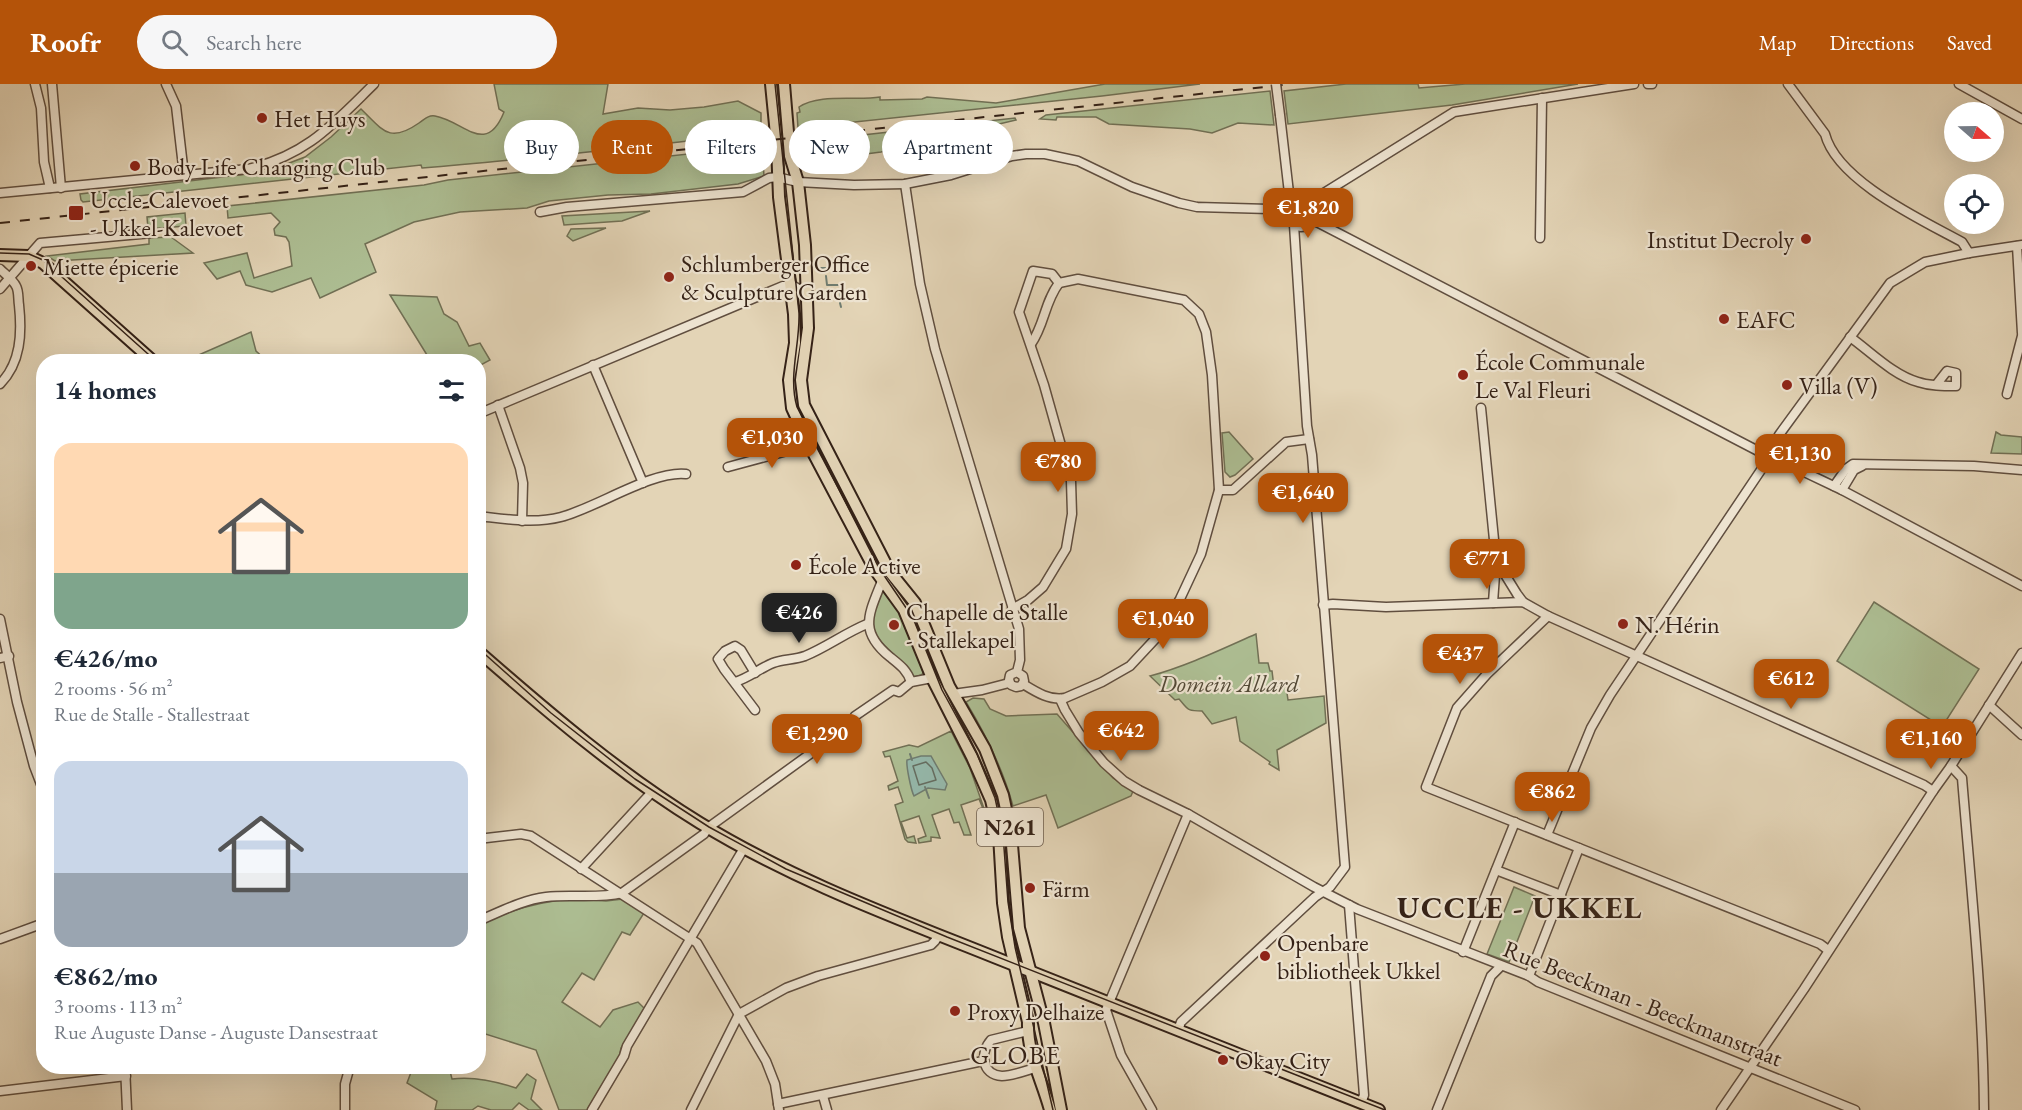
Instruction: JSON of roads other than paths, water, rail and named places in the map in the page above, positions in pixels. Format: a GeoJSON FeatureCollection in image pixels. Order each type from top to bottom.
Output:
{"type":"FeatureCollection","features":[{"type":"Feature","properties":{"kind":"main road","name":"N261"},"geometry":{"type":"LineString","coordinates":[[771,84],[777,145],[805,245],[808,328],[801,380],[802,397],[808,415],[890,572],[915,603],[953,694],[985,749],[1003,795],[1011,833],[1019,928],[1044,1023],[1061,1110]]}},
{"type":"Feature","properties":{"kind":"main road","name":"N261"},"geometry":{"type":"LineString","coordinates":[[784,84],[790,156],[787,179],[790,285],[795,329],[789,380],[790,400],[809,445],[882,581],[904,610],[932,678],[972,757],[996,817],[1003,903],[1014,965],[1028,1022],[1035,1068],[1043,1084],[1050,1110]]}},
{"type":"Feature","properties":{"kind":"main road"},"geometry":{"type":"LineString","coordinates":[[0,255],[28,256],[43,263],[145,354]]}},
{"type":"Feature","properties":{"kind":"main road"},"geometry":{"type":"LineString","coordinates":[[486,658],[550,714],[652,792],[708,828],[792,874],[1109,1004],[1379,1110]]}},
{"type":"Feature","properties":{"kind":"street"},"geometry":{"type":"LineString","coordinates":[[35,84],[41,108],[44,162],[50,188]]}},
{"type":"Feature","properties":{"kind":"street"},"geometry":{"type":"LineString","coordinates":[[52,84],[61,188]]}},
{"type":"Feature","properties":{"kind":"street"},"geometry":{"type":"LineString","coordinates":[[0,193],[248,169],[280,160],[297,152],[326,130],[374,84]]}},
{"type":"Feature","properties":{"kind":"street"},"geometry":{"type":"LineString","coordinates":[[1178,1030],[1181,1022],[1315,897],[1330,887],[1345,867],[1309,439],[1294,225],[1276,84]]}},
{"type":"Feature","properties":{"kind":"street"},"geometry":{"type":"LineString","coordinates":[[1306,207],[1316,198],[1454,112],[1634,84]]}},
{"type":"Feature","properties":{"kind":"street"},"geometry":{"type":"LineString","coordinates":[[1788,84],[1853,176],[1962,242],[1970,253]]}},
{"type":"Feature","properties":{"kind":"street"},"geometry":{"type":"LineString","coordinates":[[1959,84],[2022,119]]}},
{"type":"Feature","properties":{"kind":"street"},"geometry":{"type":"LineString","coordinates":[[170,86],[176,106],[184,175]]}},
{"type":"Feature","properties":{"kind":"street"},"geometry":{"type":"LineString","coordinates":[[1540,238],[1542,98]]}},
{"type":"Feature","properties":{"kind":"street"},"geometry":{"type":"LineString","coordinates":[[540,212],[567,207],[743,192],[769,178],[854,185],[905,184],[951,175],[1012,156],[1045,154],[1078,161],[1132,187],[1197,207],[1269,209],[1291,212],[1299,205],[1306,207],[1311,212],[1311,219],[1304,226],[1294,225]]}},
{"type":"Feature","properties":{"kind":"street"},"geometry":{"type":"LineString","coordinates":[[905,184],[920,284],[935,350],[1019,629],[1020,660],[1017,672]]}},
{"type":"Feature","properties":{"kind":"street"},"geometry":{"type":"LineString","coordinates":[[1311,219],[1762,453]]}},
{"type":"Feature","properties":{"kind":"street"},"geometry":{"type":"LineString","coordinates":[[0,289],[40,243],[152,232]]}},
{"type":"Feature","properties":{"kind":"street"},"geometry":{"type":"LineString","coordinates":[[1772,449],[1779,435],[1890,284],[1925,262],[2020,246],[2022,334],[2007,394]]}},
{"type":"Feature","properties":{"kind":"street"},"geometry":{"type":"LineString","coordinates":[[0,269],[17,287],[21,331],[14,363],[0,384]]}},
{"type":"Feature","properties":{"kind":"street"},"geometry":{"type":"LineString","coordinates":[[1012,609],[1028,600],[1043,587],[1066,549],[1072,514],[1071,481],[1039,368],[1019,312],[1033,271],[1052,274],[1059,282]]}},
{"type":"Feature","properties":{"kind":"street"},"geometry":{"type":"LineString","coordinates":[[1023,684],[1039,694],[1060,699],[1102,682],[1130,666],[1158,636],[1180,599],[1201,554],[1219,490],[1212,375],[1206,332],[1198,314],[1184,300],[1078,279],[1059,282],[1049,296],[1038,334],[1031,344]]}},
{"type":"Feature","properties":{"kind":"street"},"geometry":{"type":"LineString","coordinates":[[486,410],[783,286],[792,285],[805,293]]}},
{"type":"Feature","properties":{"kind":"street"},"geometry":{"type":"LineString","coordinates":[[1850,337],[1903,376],[1919,383],[1936,386]]}},
{"type":"Feature","properties":{"kind":"street"},"geometry":{"type":"LineString","coordinates":[[593,365],[643,483]]}},
{"type":"Feature","properties":{"kind":"street"},"geometry":{"type":"LineString","coordinates":[[498,405],[520,468],[523,483],[522,521]]}},
{"type":"Feature","properties":{"kind":"street"},"geometry":{"type":"LineString","coordinates":[[1481,408],[1496,560],[1493,603]]}},
{"type":"Feature","properties":{"kind":"street"},"geometry":{"type":"LineString","coordinates":[[1219,490],[1233,490],[1286,442],[1309,439]]}},
{"type":"Feature","properties":{"kind":"street"},"geometry":{"type":"LineString","coordinates":[[728,467],[809,445]]}},
{"type":"Feature","properties":{"kind":"street"},"geometry":{"type":"LineString","coordinates":[[1766,449],[1772,449],[1777,453],[1777,459],[1772,464],[1765,464],[1761,459],[1762,453],[1766,449]]}},
{"type":"Feature","properties":{"kind":"street"},"geometry":{"type":"LineString","coordinates":[[1777,459],[1842,490],[2022,586]]}},
{"type":"Feature","properties":{"kind":"street"},"geometry":{"type":"LineString","coordinates":[[1547,835],[1591,728],[1636,655],[1765,464]]}},
{"type":"Feature","properties":{"kind":"street"},"geometry":{"type":"LineString","coordinates":[[1834,486],[1846,469],[1853,464],[1974,465],[2022,470]]}},
{"type":"Feature","properties":{"kind":"street"},"geometry":{"type":"LineString","coordinates":[[1842,490],[1854,470],[1865,464]]}},
{"type":"Feature","properties":{"kind":"street"},"geometry":{"type":"LineString","coordinates":[[486,517],[522,521],[548,520],[564,516],[643,483],[677,473],[686,474]]}},
{"type":"Feature","properties":{"kind":"street"},"geometry":{"type":"LineString","coordinates":[[1496,560],[1523,602],[1548,616],[1933,790]]}},
{"type":"Feature","properties":{"kind":"street"},"geometry":{"type":"LineString","coordinates":[[882,581],[867,624],[873,640],[905,668],[911,682]]}},
{"type":"Feature","properties":{"kind":"street"},"geometry":{"type":"LineString","coordinates":[[1323,605],[1386,607],[1523,602]]}},
{"type":"Feature","properties":{"kind":"street"},"geometry":{"type":"LineString","coordinates":[[1548,616],[1487,674],[1457,708],[1426,787],[1820,944],[1828,950]]}},
{"type":"Feature","properties":{"kind":"street"},"geometry":{"type":"LineString","coordinates":[[0,619],[4,657],[36,760]]}},
{"type":"Feature","properties":{"kind":"street"},"geometry":{"type":"LineString","coordinates":[[735,682],[771,664],[803,656],[822,648],[840,636],[867,624]]}},
{"type":"Feature","properties":{"kind":"street"},"geometry":{"type":"LineString","coordinates":[[755,673],[741,650],[735,646],[724,651],[718,659],[755,710]]}},
{"type":"Feature","properties":{"kind":"street"},"geometry":{"type":"LineString","coordinates":[[1721,1110],[1951,766],[2022,652]]}},
{"type":"Feature","properties":{"kind":"street"},"geometry":{"type":"LineString","coordinates":[[1009,683],[1010,675],[1017,672]]}},
{"type":"Feature","properties":{"kind":"street"},"geometry":{"type":"LineString","coordinates":[[1017,672],[1023,676],[1023,684]]}},
{"type":"Feature","properties":{"kind":"street"},"geometry":{"type":"LineString","coordinates":[[486,918],[544,897],[572,895],[606,897],[622,893],[850,725],[855,716],[893,690],[899,692],[911,682],[932,678]]}},
{"type":"Feature","properties":{"kind":"street"},"geometry":{"type":"LineString","coordinates":[[953,694],[1009,683],[1016,687],[1023,684]]}},
{"type":"Feature","properties":{"kind":"street","name":"Rue Beeckman - Beeckmanstraat"},"geometry":{"type":"LineString","coordinates":[[1060,699],[1079,733],[1114,773],[1139,790],[1188,814],[1323,892],[1463,952],[1530,976],[1538,982],[1855,1110]]}},
{"type":"Feature","properties":{"kind":"street"},"geometry":{"type":"LineString","coordinates":[[1989,705],[2022,735]]}},
{"type":"Feature","properties":{"kind":"street"},"geometry":{"type":"LineString","coordinates":[[1951,766],[1962,778],[1976,939],[1984,1110]]}},
{"type":"Feature","properties":{"kind":"street"},"geometry":{"type":"LineString","coordinates":[[581,869],[652,792]]}},
{"type":"Feature","properties":{"kind":"street"},"geometry":{"type":"LineString","coordinates":[[1152,1110],[1121,1055],[1106,1010],[1188,814]]}},
{"type":"Feature","properties":{"kind":"street"},"geometry":{"type":"LineString","coordinates":[[1463,952],[1515,822]]}},
{"type":"Feature","properties":{"kind":"street"},"geometry":{"type":"LineString","coordinates":[[486,838],[521,834],[531,836],[697,943],[766,1061],[775,1084],[778,1107],[982,1061]]}},
{"type":"Feature","properties":{"kind":"street"},"geometry":{"type":"LineString","coordinates":[[592,1110],[744,848]]}},
{"type":"Feature","properties":{"kind":"street"},"geometry":{"type":"LineString","coordinates":[[1530,976],[1580,848]]}},
{"type":"Feature","properties":{"kind":"street"},"geometry":{"type":"LineString","coordinates":[[1496,870],[1561,895]]}},
{"type":"Feature","properties":{"kind":"street"},"geometry":{"type":"LineString","coordinates":[[1349,905],[1364,1095],[1361,1103]]}},
{"type":"Feature","properties":{"kind":"street"},"geometry":{"type":"LineString","coordinates":[[0,939],[36,925]]}},
{"type":"Feature","properties":{"kind":"street"},"geometry":{"type":"LineString","coordinates":[[691,1110],[739,1014],[786,988],[818,976],[931,945],[939,935]]}},
{"type":"Feature","properties":{"kind":"street"},"geometry":{"type":"LineString","coordinates":[[1489,962],[1491,975]]}},
{"type":"Feature","properties":{"kind":"street"},"geometry":{"type":"LineString","coordinates":[[1437,1110],[1491,975],[1501,966]]}},
{"type":"Feature","properties":{"kind":"street"},"geometry":{"type":"LineString","coordinates":[[1028,1031],[991,1040],[983,1053],[982,1061],[991,1073],[1001,1076],[1035,1068]]}},
{"type":"Feature","properties":{"kind":"street"},"geometry":{"type":"LineString","coordinates":[[0,1091],[106,1074]]}},
{"type":"Feature","properties":{"kind":"street"},"geometry":{"type":"LineString","coordinates":[[125,1074],[127,1110]]}},
{"type":"Feature","properties":{"kind":"street"},"geometry":{"type":"LineString","coordinates":[[345,1110],[345,1083],[348,1074]]}},
{"type":"Feature","properties":{"kind":"street"},"geometry":{"type":"LineString","coordinates":[[823,1096],[825,1110]]}},
{"type":"Feature","properties":{"kind":"water"},"geometry":{"type":"Polygon","coordinates":[[[931,756],[947,784],[945,790],[928,788],[914,796],[907,760],[931,756]]]}},
{"type":"Feature","properties":{"kind":"waterway"},"geometry":{"type":"LineString","coordinates":[[820,268],[826,268],[826,272]]}},
{"type":"Feature","properties":{"kind":"waterway"},"geometry":{"type":"LineString","coordinates":[[826,276],[827,285],[839,285]]}},
{"type":"Feature","properties":{"kind":"waterway"},"geometry":{"type":"LineString","coordinates":[[840,290],[840,299]]}},
{"type":"Feature","properties":{"kind":"waterway"},"geometry":{"type":"LineString","coordinates":[[840,303],[841,307]]}},
{"type":"Feature","properties":{"kind":"waterway"},"geometry":{"type":"LineString","coordinates":[[910,754],[912,760]]}},
{"type":"Feature","properties":{"kind":"waterway"},"geometry":{"type":"LineString","coordinates":[[925,787],[929,798]]}},
{"type":"Feature","properties":{"kind":"tram line"},"geometry":{"type":"LineString","coordinates":[[775,84],[799,313],[794,372],[797,407],[879,568],[913,618],[942,690],[977,754],[995,798],[1003,834],[1008,902],[1015,947],[1053,1110]]}},
{"type":"Feature","properties":{"kind":"tram line"},"geometry":{"type":"LineString","coordinates":[[0,253],[29,254],[43,260],[148,354]]}},
{"type":"Feature","properties":{"kind":"tram line"},"geometry":{"type":"LineString","coordinates":[[486,655],[551,713],[635,779],[709,827],[786,869],[947,937],[1385,1110]]}},
{"type":"Feature","properties":{"kind":"railway"},"geometry":{"type":"LineString","coordinates":[[0,223],[1292,84]]}},
{"type":"Feature","properties":{"kind":"place","name":"Het Huys"},"geometry":{"type":"Point","coordinates":[262,118]}},
{"type":"Feature","properties":{"kind":"place","name":"Body Life Changing Club"},"geometry":{"type":"Point","coordinates":[135,166]}},
{"type":"Feature","properties":{"kind":"place","name":"Uccle-Calevoet - Ukkel-Kalevoet"},"geometry":{"type":"Point","coordinates":[76,213]}},
{"type":"Feature","properties":{"kind":"place","name":"Institut Decroly"},"geometry":{"type":"Point","coordinates":[1806,239]}},
{"type":"Feature","properties":{"kind":"place","name":"Miette épicerie"},"geometry":{"type":"Point","coordinates":[31,266]}},
{"type":"Feature","properties":{"kind":"place","name":"Schlumberger Office & Sculpture Garden"},"geometry":{"type":"Point","coordinates":[669,277]}},
{"type":"Feature","properties":{"kind":"place","name":"EAFC"},"geometry":{"type":"Point","coordinates":[1724,319]}},
{"type":"Feature","properties":{"kind":"place","name":"École Communale Le Val Fleuri"},"geometry":{"type":"Point","coordinates":[1463,375]}},
{"type":"Feature","properties":{"kind":"place","name":"Villa (V)"},"geometry":{"type":"Point","coordinates":[1787,385]}},
{"type":"Feature","properties":{"kind":"place","name":"École Active"},"geometry":{"type":"Point","coordinates":[796,565]}},
{"type":"Feature","properties":{"kind":"place","name":"N. Hérin"},"geometry":{"type":"Point","coordinates":[1623,624]}},
{"type":"Feature","properties":{"kind":"place","name":"Chapelle de Stalle - Stallekapel"},"geometry":{"type":"Point","coordinates":[894,625]}},
{"type":"Feature","properties":{"kind":"place","name":"Färm"},"geometry":{"type":"Point","coordinates":[1030,888]}},
{"type":"Feature","properties":{"kind":"place","name":"Openbare bibliotheek Ukkel"},"geometry":{"type":"Point","coordinates":[1265,956]}},
{"type":"Feature","properties":{"kind":"place","name":"Proxy Delhaize"},"geometry":{"type":"Point","coordinates":[955,1011]}},
{"type":"Feature","properties":{"kind":"place","name":"Okay City"},"geometry":{"type":"Point","coordinates":[1223,1060]}},
{"type":"Feature","properties":{"kind":"district","name":"UCCLE - UKKEL"},"geometry":{"type":"Point","coordinates":[1520,907]}},
{"type":"Feature","properties":{"kind":"district","name":"GLOBE"},"geometry":{"type":"Point","coordinates":[1016,1055]}},
{"type":"Feature","properties":{"kind":"park label","name":"Domein Allard"},"geometry":{"type":"Point","coordinates":[1229,683]}}]}
